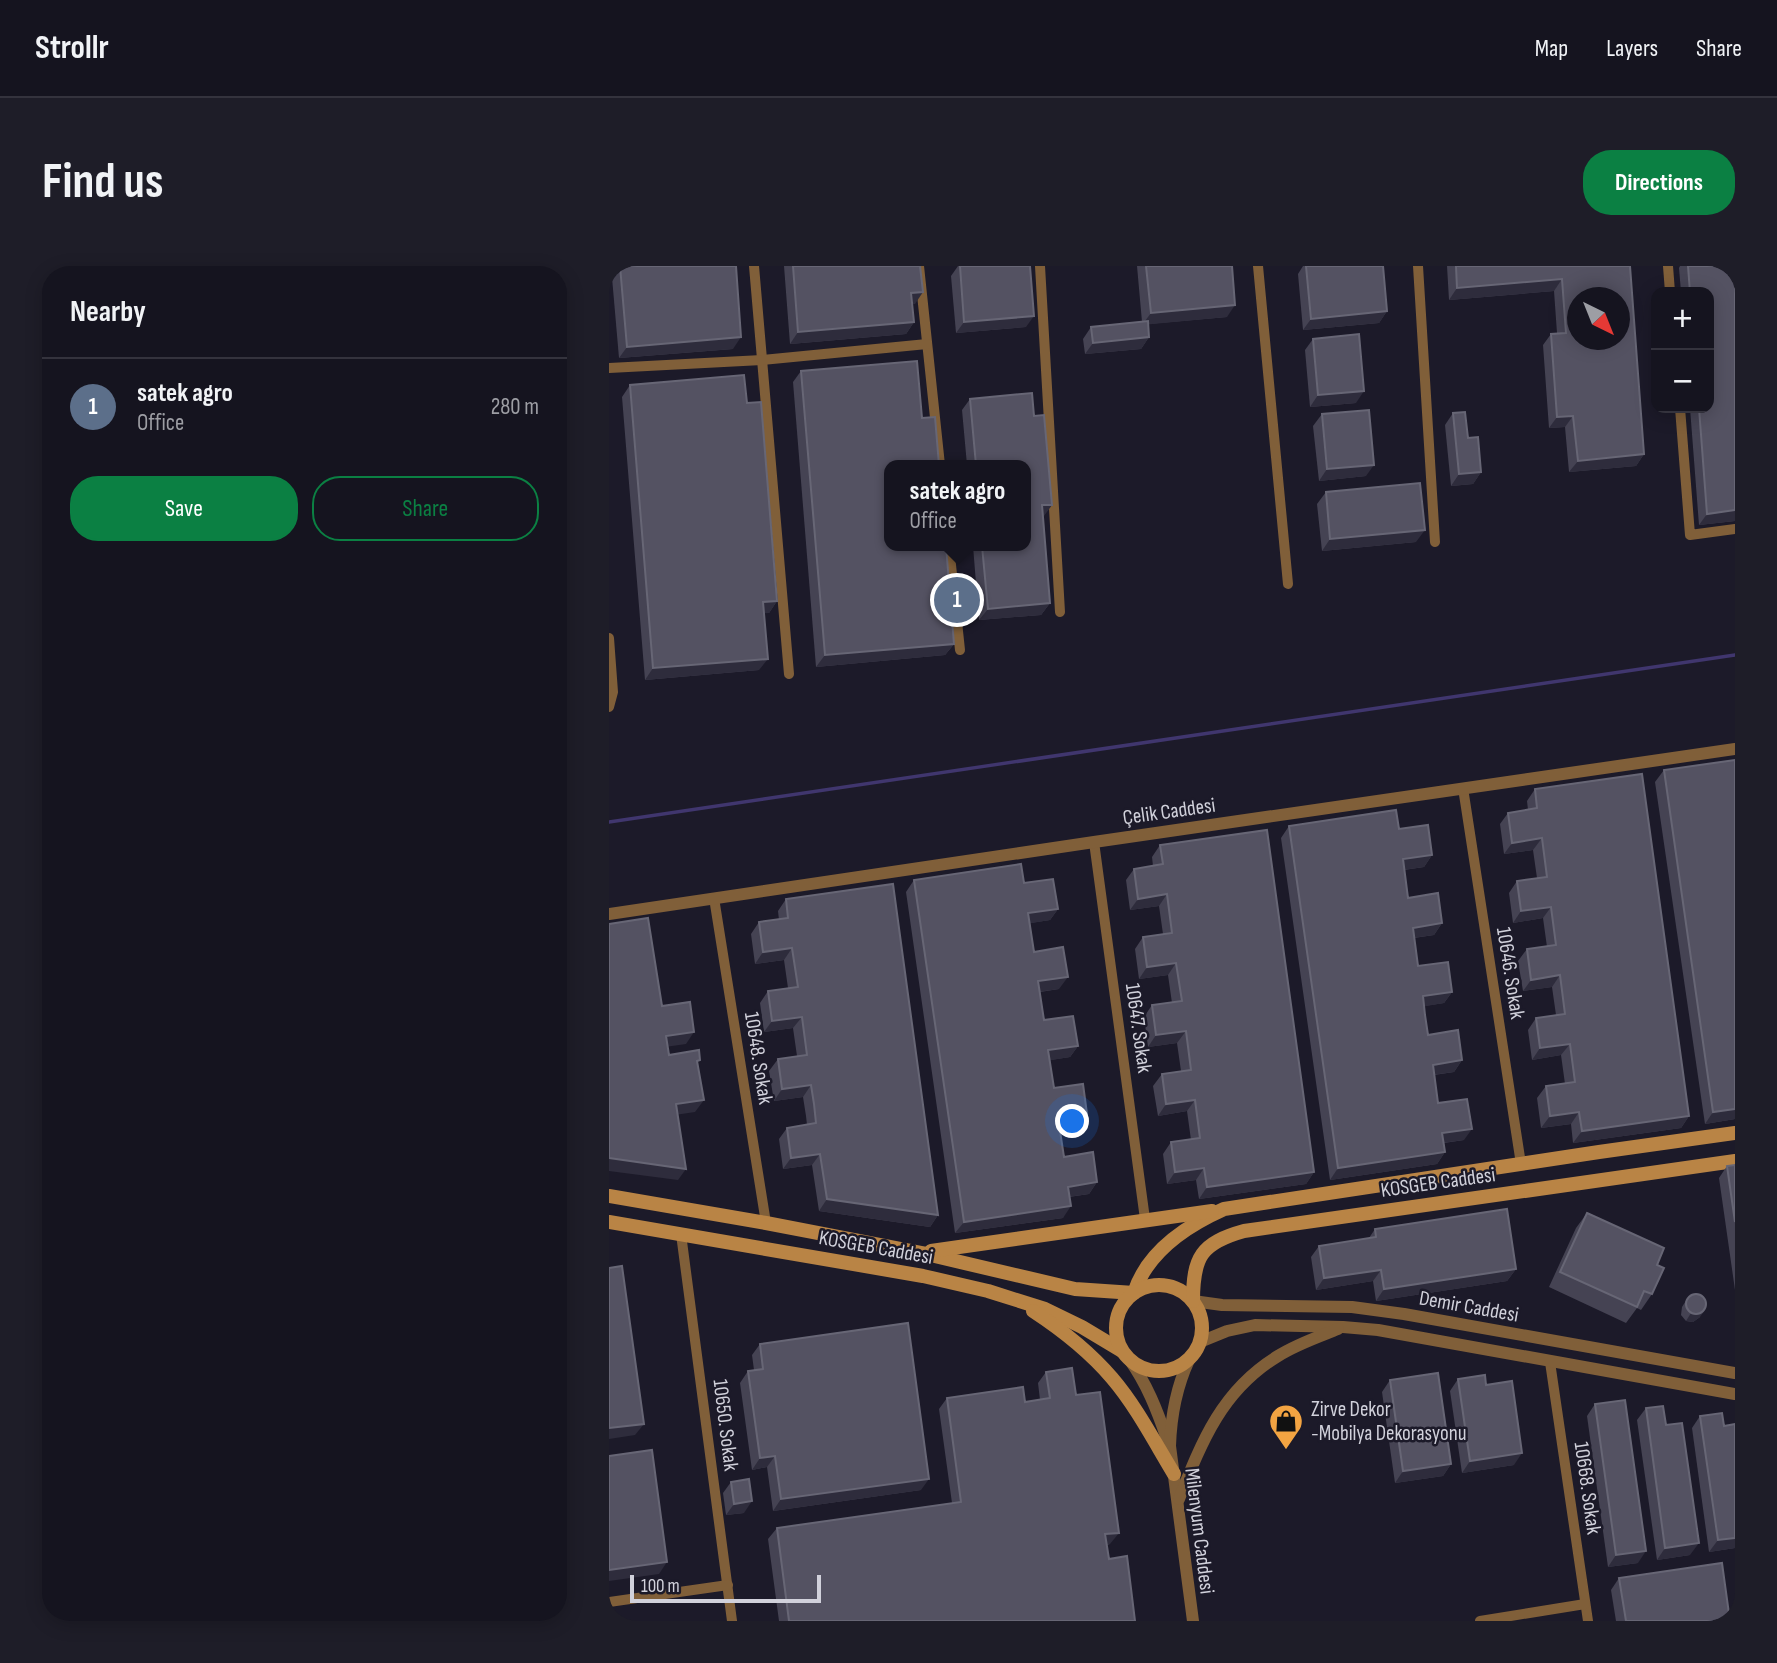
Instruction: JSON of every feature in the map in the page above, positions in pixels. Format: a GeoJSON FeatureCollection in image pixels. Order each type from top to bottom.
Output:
{"type":"FeatureCollection","features":[{"type":"Feature","properties":{"kind":"main road","name":"KOSGEB Caddesi"},"geometry":{"type":"LineString","coordinates":[[922,1253],[1735,1133]]}},
{"type":"Feature","properties":{"kind":"main road","name":"KOSGEB Caddesi"},"geometry":{"type":"LineString","coordinates":[[1193,1301],[1193,1276],[1197,1262],[1204,1252],[1215,1242],[1244,1231],[1735,1161]]}},
{"type":"Feature","properties":{"kind":"main road","name":"KOSGEB Caddesi"},"geometry":{"type":"LineString","coordinates":[[609,1196],[922,1253],[1067,1287],[1134,1293],[1145,1269],[1166,1246],[1195,1223],[1224,1209]]}},
{"type":"Feature","properties":{"kind":"main road","name":"KOSGEB Caddesi"},"geometry":{"type":"LineString","coordinates":[[609,1222],[958,1283],[1045,1309],[1126,1355]]}},
{"type":"Feature","properties":{"kind":"main road"},"geometry":{"type":"LineString","coordinates":[[1154,1285],[1165,1285],[1176,1288],[1193,1301],[1198,1308],[1202,1325],[1198,1348],[1189,1360],[1175,1368],[1159,1371],[1142,1368],[1126,1355],[1117,1336],[1117,1320],[1123,1305],[1134,1293],[1154,1285]]}},
{"type":"Feature","properties":{"kind":"main road"},"geometry":{"type":"LineString","coordinates":[[1014,1298],[1071,1339],[1112,1378],[1174,1474]]}},
{"type":"Feature","properties":{"kind":"street"},"geometry":{"type":"LineString","coordinates":[[754,266],[789,674]]}},
{"type":"Feature","properties":{"kind":"street"},"geometry":{"type":"LineString","coordinates":[[919,266],[939,460]]}},
{"type":"Feature","properties":{"kind":"street"},"geometry":{"type":"LineString","coordinates":[[1040,266],[1060,612]]}},
{"type":"Feature","properties":{"kind":"street"},"geometry":{"type":"LineString","coordinates":[[1258,266],[1288,584]]}},
{"type":"Feature","properties":{"kind":"street"},"geometry":{"type":"LineString","coordinates":[[1418,266],[1435,542]]}},
{"type":"Feature","properties":{"kind":"street"},"geometry":{"type":"LineString","coordinates":[[1668,266],[1670,287]]}},
{"type":"Feature","properties":{"kind":"street"},"geometry":{"type":"LineString","coordinates":[[609,368],[762,360],[927,344]]}},
{"type":"Feature","properties":{"kind":"street"},"geometry":{"type":"LineString","coordinates":[[1680,413],[1690,535],[1735,529]]}},
{"type":"Feature","properties":{"kind":"street"},"geometry":{"type":"LineString","coordinates":[[950,551],[960,650]]}},
{"type":"Feature","properties":{"kind":"street"},"geometry":{"type":"LineString","coordinates":[[609,638],[613,692],[609,707]]}},
{"type":"Feature","properties":{"kind":"street","name":"Çelik Caddesi"},"geometry":{"type":"LineString","coordinates":[[609,914],[1735,749]]}},
{"type":"Feature","properties":{"kind":"street","name":"10646. Sokak"},"geometry":{"type":"LineString","coordinates":[[1463,788],[1521,1164]]}},
{"type":"Feature","properties":{"kind":"street","name":"10647. Sokak"},"geometry":{"type":"LineString","coordinates":[[1094,842],[1145,1219]]}},
{"type":"Feature","properties":{"kind":"street","name":"10648. Sokak"},"geometry":{"type":"LineString","coordinates":[[714,898],[767,1223]]}},
{"type":"Feature","properties":{"kind":"street","name":"10650. Sokak"},"geometry":{"type":"LineString","coordinates":[[681,1234],[732,1621]]}},
{"type":"Feature","properties":{"kind":"street","name":"Demir Caddesi"},"geometry":{"type":"LineString","coordinates":[[1193,1301],[1222,1305],[1352,1307],[1391,1312],[1735,1373]]}},
{"type":"Feature","properties":{"kind":"street","name":"Demir Caddesi"},"geometry":{"type":"LineString","coordinates":[[1200,1342],[1227,1331],[1255,1325],[1343,1327],[1395,1333],[1735,1394]]}},
{"type":"Feature","properties":{"kind":"street"},"geometry":{"type":"LineString","coordinates":[[1177,1503],[1212,1424],[1243,1382],[1279,1356],[1343,1327]]}},
{"type":"Feature","properties":{"kind":"street","name":"Milenyum Caddesi"},"geometry":{"type":"LineString","coordinates":[[1126,1355],[1149,1392],[1170,1446]]}},
{"type":"Feature","properties":{"kind":"street","name":"Milenyum Caddesi"},"geometry":{"type":"LineString","coordinates":[[1189,1360],[1175,1397],[1170,1446],[1193,1621]]}},
{"type":"Feature","properties":{"kind":"street","name":"10668. Sokak"},"geometry":{"type":"LineString","coordinates":[[1550,1362],[1588,1621]]}},
{"type":"Feature","properties":{"kind":"street"},"geometry":{"type":"LineString","coordinates":[[609,1602],[727,1585]]}},
{"type":"Feature","properties":{"kind":"street"},"geometry":{"type":"LineString","coordinates":[[1480,1621],[1585,1604]]}},
{"type":"Feature","properties":{"kind":"building"},"geometry":{"type":"Polygon","coordinates":[[[620,266],[736,266],[741,337],[627,347],[620,266]]]}},
{"type":"Feature","properties":{"kind":"building"},"geometry":{"type":"Polygon","coordinates":[[[793,266],[920,266],[923,292],[911,293],[914,322],[798,332],[793,266]]]}},
{"type":"Feature","properties":{"kind":"building"},"geometry":{"type":"Polygon","coordinates":[[[960,266],[1030,266],[1034,316],[964,322],[960,266]]]}},
{"type":"Feature","properties":{"kind":"building"},"geometry":{"type":"Polygon","coordinates":[[[1146,266],[1232,266],[1235,305],[1151,313],[1146,266]]]}},
{"type":"Feature","properties":{"kind":"building"},"geometry":{"type":"Polygon","coordinates":[[[1306,266],[1383,266],[1387,311],[1311,319],[1306,266]]]}},
{"type":"Feature","properties":{"kind":"building"},"geometry":{"type":"Polygon","coordinates":[[[1456,266],[1630,266],[1644,454],[1578,461],[1573,416],[1557,417],[1551,334],[1566,333],[1562,279],[1457,288],[1456,266]]]}},
{"type":"Feature","properties":{"kind":"building"},"geometry":{"type":"Polygon","coordinates":[[[1688,266],[1735,266],[1735,510],[1707,514],[1699,413],[1714,413],[1714,287],[1690,287],[1688,266]]]}},
{"type":"Feature","properties":{"kind":"building"},"geometry":{"type":"Polygon","coordinates":[[[1148,321],[1149,337],[1093,343],[1091,327],[1148,321]]]}},
{"type":"Feature","properties":{"kind":"building"},"geometry":{"type":"Polygon","coordinates":[[[1359,334],[1364,391],[1318,395],[1313,339],[1359,334]]]}},
{"type":"Feature","properties":{"kind":"building"},"geometry":{"type":"Polygon","coordinates":[[[917,361],[922,418],[935,417],[939,460],[884,460],[884,551],[946,551],[954,644],[825,655],[801,371],[917,361]]]}},
{"type":"Feature","properties":{"kind":"building"},"geometry":{"type":"Polygon","coordinates":[[[744,375],[747,403],[761,402],[777,601],[763,602],[768,659],[653,668],[630,385],[744,375]]]}},
{"type":"Feature","properties":{"kind":"building"},"geometry":{"type":"Polygon","coordinates":[[[1032,393],[1034,416],[1044,415],[1052,505],[1042,505],[1050,603],[988,609],[982,551],[1031,551],[1031,460],[976,460],[970,399],[1032,393]]]}},
{"type":"Feature","properties":{"kind":"building"},"geometry":{"type":"Polygon","coordinates":[[[1369,410],[1374,465],[1327,469],[1322,414],[1369,410]]]}},
{"type":"Feature","properties":{"kind":"building"},"geometry":{"type":"Polygon","coordinates":[[[1465,412],[1468,438],[1478,437],[1481,472],[1459,474],[1453,413],[1465,412]]]}},
{"type":"Feature","properties":{"kind":"building"},"geometry":{"type":"Polygon","coordinates":[[[1420,483],[1425,530],[1330,539],[1326,492],[1420,483]]]}},
{"type":"Feature","properties":{"kind":"building"},"geometry":{"type":"Polygon","coordinates":[[[1735,760],[1735,1109],[1713,1112],[1664,770],[1735,760]]]}},
{"type":"Feature","properties":{"kind":"building"},"geometry":{"type":"Polygon","coordinates":[[[1642,774],[1689,1116],[1582,1131],[1579,1112],[1550,1116],[1546,1086],[1575,1082],[1570,1044],[1540,1048],[1536,1018],[1565,1014],[1560,975],[1531,980],[1527,949],[1556,945],[1551,907],[1521,911],[1517,881],[1547,877],[1542,838],[1512,843],[1508,813],[1537,808],[1535,789],[1642,774]]]}},
{"type":"Feature","properties":{"kind":"building"},"geometry":{"type":"Polygon","coordinates":[[[1396,810],[1399,829],[1428,825],[1432,855],[1403,859],[1408,898],[1438,893],[1442,923],[1413,928],[1418,966],[1448,962],[1452,992],[1423,996],[1425,1015],[1428,1035],[1458,1030],[1462,1060],[1433,1065],[1438,1103],[1467,1099],[1472,1129],[1442,1133],[1445,1152],[1338,1168],[1289,826],[1396,810]]]}},
{"type":"Feature","properties":{"kind":"building"},"geometry":{"type":"Polygon","coordinates":[[[1267,830],[1314,1172],[1207,1187],[1204,1168],[1175,1172],[1171,1142],[1200,1138],[1195,1100],[1166,1104],[1162,1074],[1191,1070],[1186,1031],[1156,1035],[1152,1005],[1182,1001],[1176,963],[1147,967],[1143,937],[1172,933],[1167,894],[1138,899],[1134,869],[1163,864],[1160,845],[1267,830]]]}},
{"type":"Feature","properties":{"kind":"building"},"geometry":{"type":"Polygon","coordinates":[[[1021,864],[1024,883],[1053,879],[1058,909],[1028,913],[1034,952],[1063,947],[1068,977],[1038,981],[1044,1020],[1073,1016],[1078,1046],[1048,1050],[1054,1088],[1083,1084],[1087,1114],[1058,1118],[1064,1157],[1093,1152],[1097,1182],[1068,1187],[1071,1206],[964,1222],[914,880],[1021,864]]]}},
{"type":"Feature","properties":{"kind":"building"},"geometry":{"type":"Polygon","coordinates":[[[893,884],[938,1215],[827,1199],[820,1154],[791,1158],[787,1128],[816,1123],[811,1085],[782,1089],[778,1059],[807,1055],[802,1017],[772,1021],[768,991],[798,987],[792,948],[763,952],[759,922],[788,918],[786,899],[893,884]]]}},
{"type":"Feature","properties":{"kind":"building"},"geometry":{"type":"Polygon","coordinates":[[[648,918],[662,1006],[690,1002],[694,1032],[666,1036],[669,1055],[699,1050],[700,1060],[697,1061],[704,1100],[676,1104],[686,1169],[609,1158],[609,924],[648,918]]]}},
{"type":"Feature","properties":{"kind":"building"},"geometry":{"type":"Polygon","coordinates":[[[1735,1165],[1735,1222],[1727,1166],[1735,1165]]]}},
{"type":"Feature","properties":{"kind":"building"},"geometry":{"type":"Polygon","coordinates":[[[1507,1209],[1516,1269],[1384,1289],[1381,1270],[1324,1278],[1319,1246],[1376,1237],[1375,1229],[1507,1209]]]}},
{"type":"Feature","properties":{"kind":"building"},"geometry":{"type":"Polygon","coordinates":[[[1587,1213],[1664,1248],[1657,1265],[1664,1268],[1652,1294],[1644,1291],[1637,1307],[1560,1272],[1587,1213]]]}},
{"type":"Feature","properties":{"kind":"building"},"geometry":{"type":"Polygon","coordinates":[[[622,1266],[644,1424],[609,1428],[609,1268],[622,1266]]]}},
{"type":"Feature","properties":{"kind":"building"},"geometry":{"type":"Polygon","coordinates":[[[1696,1294],[1703,1297],[1706,1304],[1703,1311],[1696,1314],[1689,1311],[1686,1304],[1689,1297],[1696,1294]]]}},
{"type":"Feature","properties":{"kind":"building"},"geometry":{"type":"Polygon","coordinates":[[[908,1323],[929,1479],[781,1499],[775,1456],[760,1458],[748,1371],[763,1369],[760,1344],[908,1323]]]}},
{"type":"Feature","properties":{"kind":"building"},"geometry":{"type":"Polygon","coordinates":[[[1072,1368],[1076,1395],[1100,1392],[1119,1533],[1105,1534],[1109,1559],[1127,1556],[1135,1621],[789,1621],[777,1528],[961,1502],[947,1398],[1023,1387],[1025,1402],[1050,1398],[1046,1372],[1072,1368]]]}},
{"type":"Feature","properties":{"kind":"building"},"geometry":{"type":"Polygon","coordinates":[[[1438,1373],[1451,1464],[1403,1471],[1390,1380],[1438,1373]]]}},
{"type":"Feature","properties":{"kind":"building"},"geometry":{"type":"Polygon","coordinates":[[[1485,1375],[1486,1385],[1512,1381],[1522,1453],[1470,1461],[1458,1379],[1485,1375]]]}},
{"type":"Feature","properties":{"kind":"building"},"geometry":{"type":"Polygon","coordinates":[[[1625,1400],[1646,1551],[1616,1555],[1595,1404],[1625,1400]]]}},
{"type":"Feature","properties":{"kind":"building"},"geometry":{"type":"Polygon","coordinates":[[[1663,1406],[1666,1425],[1682,1423],[1699,1543],[1665,1548],[1646,1408],[1663,1406]]]}},
{"type":"Feature","properties":{"kind":"building"},"geometry":{"type":"Polygon","coordinates":[[[1722,1413],[1724,1426],[1735,1424],[1735,1538],[1718,1540],[1700,1416],[1722,1413]]]}},
{"type":"Feature","properties":{"kind":"building"},"geometry":{"type":"Polygon","coordinates":[[[652,1450],[667,1562],[609,1570],[609,1456],[652,1450]]]}},
{"type":"Feature","properties":{"kind":"building"},"geometry":{"type":"Polygon","coordinates":[[[749,1479],[752,1501],[734,1504],[731,1482],[749,1479]]]}},
{"type":"Feature","properties":{"kind":"building"},"geometry":{"type":"Polygon","coordinates":[[[1722,1563],[1730,1621],[1626,1621],[1619,1578],[1722,1563]]]}},
{"type":"Feature","properties":{"kind":"waterway"},"geometry":{"type":"LineString","coordinates":[[609,822],[1735,655]]}},
{"type":"Feature","properties":{"kind":"place","name":"satek agro"},"geometry":{"type":"Point","coordinates":[957,600]}},
{"type":"Feature","properties":{"kind":"place","name":"Zirve Dekor -Mobilya Dekorasyonu"},"geometry":{"type":"Point","coordinates":[1286,1451]}}]}
